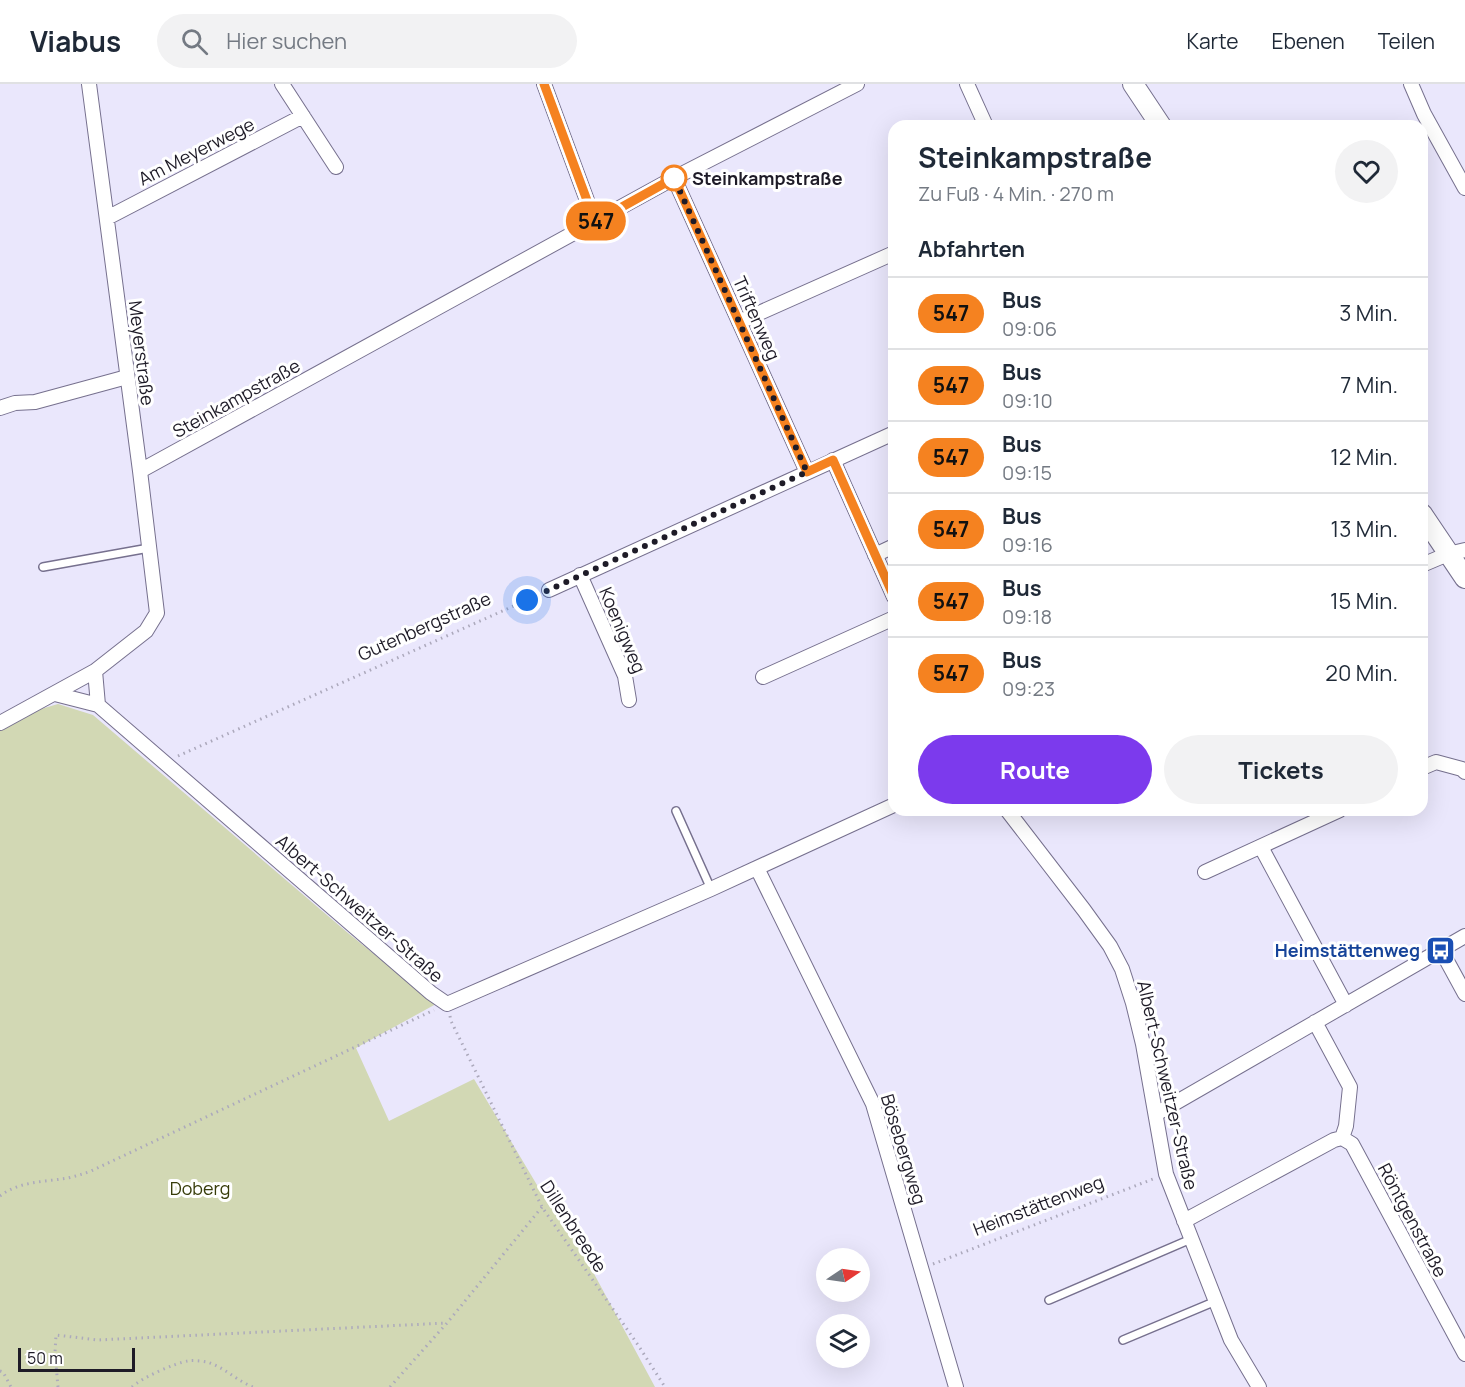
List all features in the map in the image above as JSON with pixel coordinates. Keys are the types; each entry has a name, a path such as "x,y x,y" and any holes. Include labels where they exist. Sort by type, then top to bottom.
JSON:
{"main road":[{"path":"1133,84 1157,120"},
{"path":"1428,521 1457,552 1465,578"}],"street":[{"name":"Meyerstraße","path":"55,693 95,671 146,631 157,613 89,84"},
{"path":"282,84 336,167"},
{"path":"544,84 595,222"},
{"name":"Steinkampstraße","path":"140,471 674,178 857,84"},
{"path":"967,84 983,120"},
{"path":"1411,84 1427,120"},
{"name":"Am Meyerwege","path":"107,218 303,117"},
{"path":"1428,121 1465,188"},
{"name":"Triftenweg","path":"674,178 807,472"},
{"path":"739,322 888,256"},
{"path":"0,408 15,403 35,402 127,376"},
{"path":"549,590 888,436"},
{"path":"833,460 888,584"},
{"path":"875,555 888,549"},
{"path":"1428,563 1457,552"},
{"name":"Koenigweg","path":"580,575 625,675 629,700"},
{"path":"763,677 888,621"},
{"path":"95,671 98,705"},
{"path":"0,723 55,693"},
{"name":"Albert-Schweitzer-Straße","path":"55,693 98,705 430,993 447,1004 711,889 888,808"},
{"path":"1428,765 1436,762 1462,769 1465,772"},
{"name":"Albert-Schweitzer-Straße","path":"1012,816 1110,946 1122,969 1143,1044 1166,1174 1231,1340 1259,1387"},
{"path":"1205,872 1327,816"},
{"path":"1261,847 1346,1005"},
{"name":"Bösebergweg","path":"757,868 873,1104 956,1387"},
{"path":"1156,1114 1465,936"},
{"path":"1441,950 1465,994"},
{"path":"1184,1221 1334,1140 1342,1138 1346,1126 1350,1087 1315,1022"},
{"name":"Röntgenstraße","path":"1342,1138 1352,1144 1465,1354"}],"lane":[{"path":"44,567 149,548"},
{"path":"676,811 711,889"},
{"path":"1049,1300 1191,1239"},
{"path":"1123,1340 1216,1300"}],"path":[{"name":"Gutenbergstraße","path":"164,762 549,590"},
{"path":"0,1196 21,1186 67,1178 91,1171 447,1004"},
{"name":"Dillenbreede","path":"447,1004 451,1021 542,1207 666,1387"},
{"name":"Heimstättenweg","path":"922,1269 1166,1174"},
{"path":"390,1387 447,1323 542,1207"},
{"path":"58,1387 56,1335 98,1340 447,1323"},
{"path":"132,1387 158,1371 188,1361 206,1362 253,1387"},
{"path":"0,1371 3,1372 11,1387"}],"green space":[{"name":"Doberg","path":"58,704 93,715 348,933 436,1004 356,1048 389,1121 474,1079 537,1185 557,1205 655,1387 0,1387 0,730 41,709"}],"bus line":[{"name":"547","path":"544,84 595,222 674,178 807,472 833,460 888,584"}],"place":[{"name":"Steinkampstraße","path":"674,178"},
{"name":"Heimstättenweg","path":"1441,950"}],"route":[{"path":"527,600 807,472 674,178"}]}
